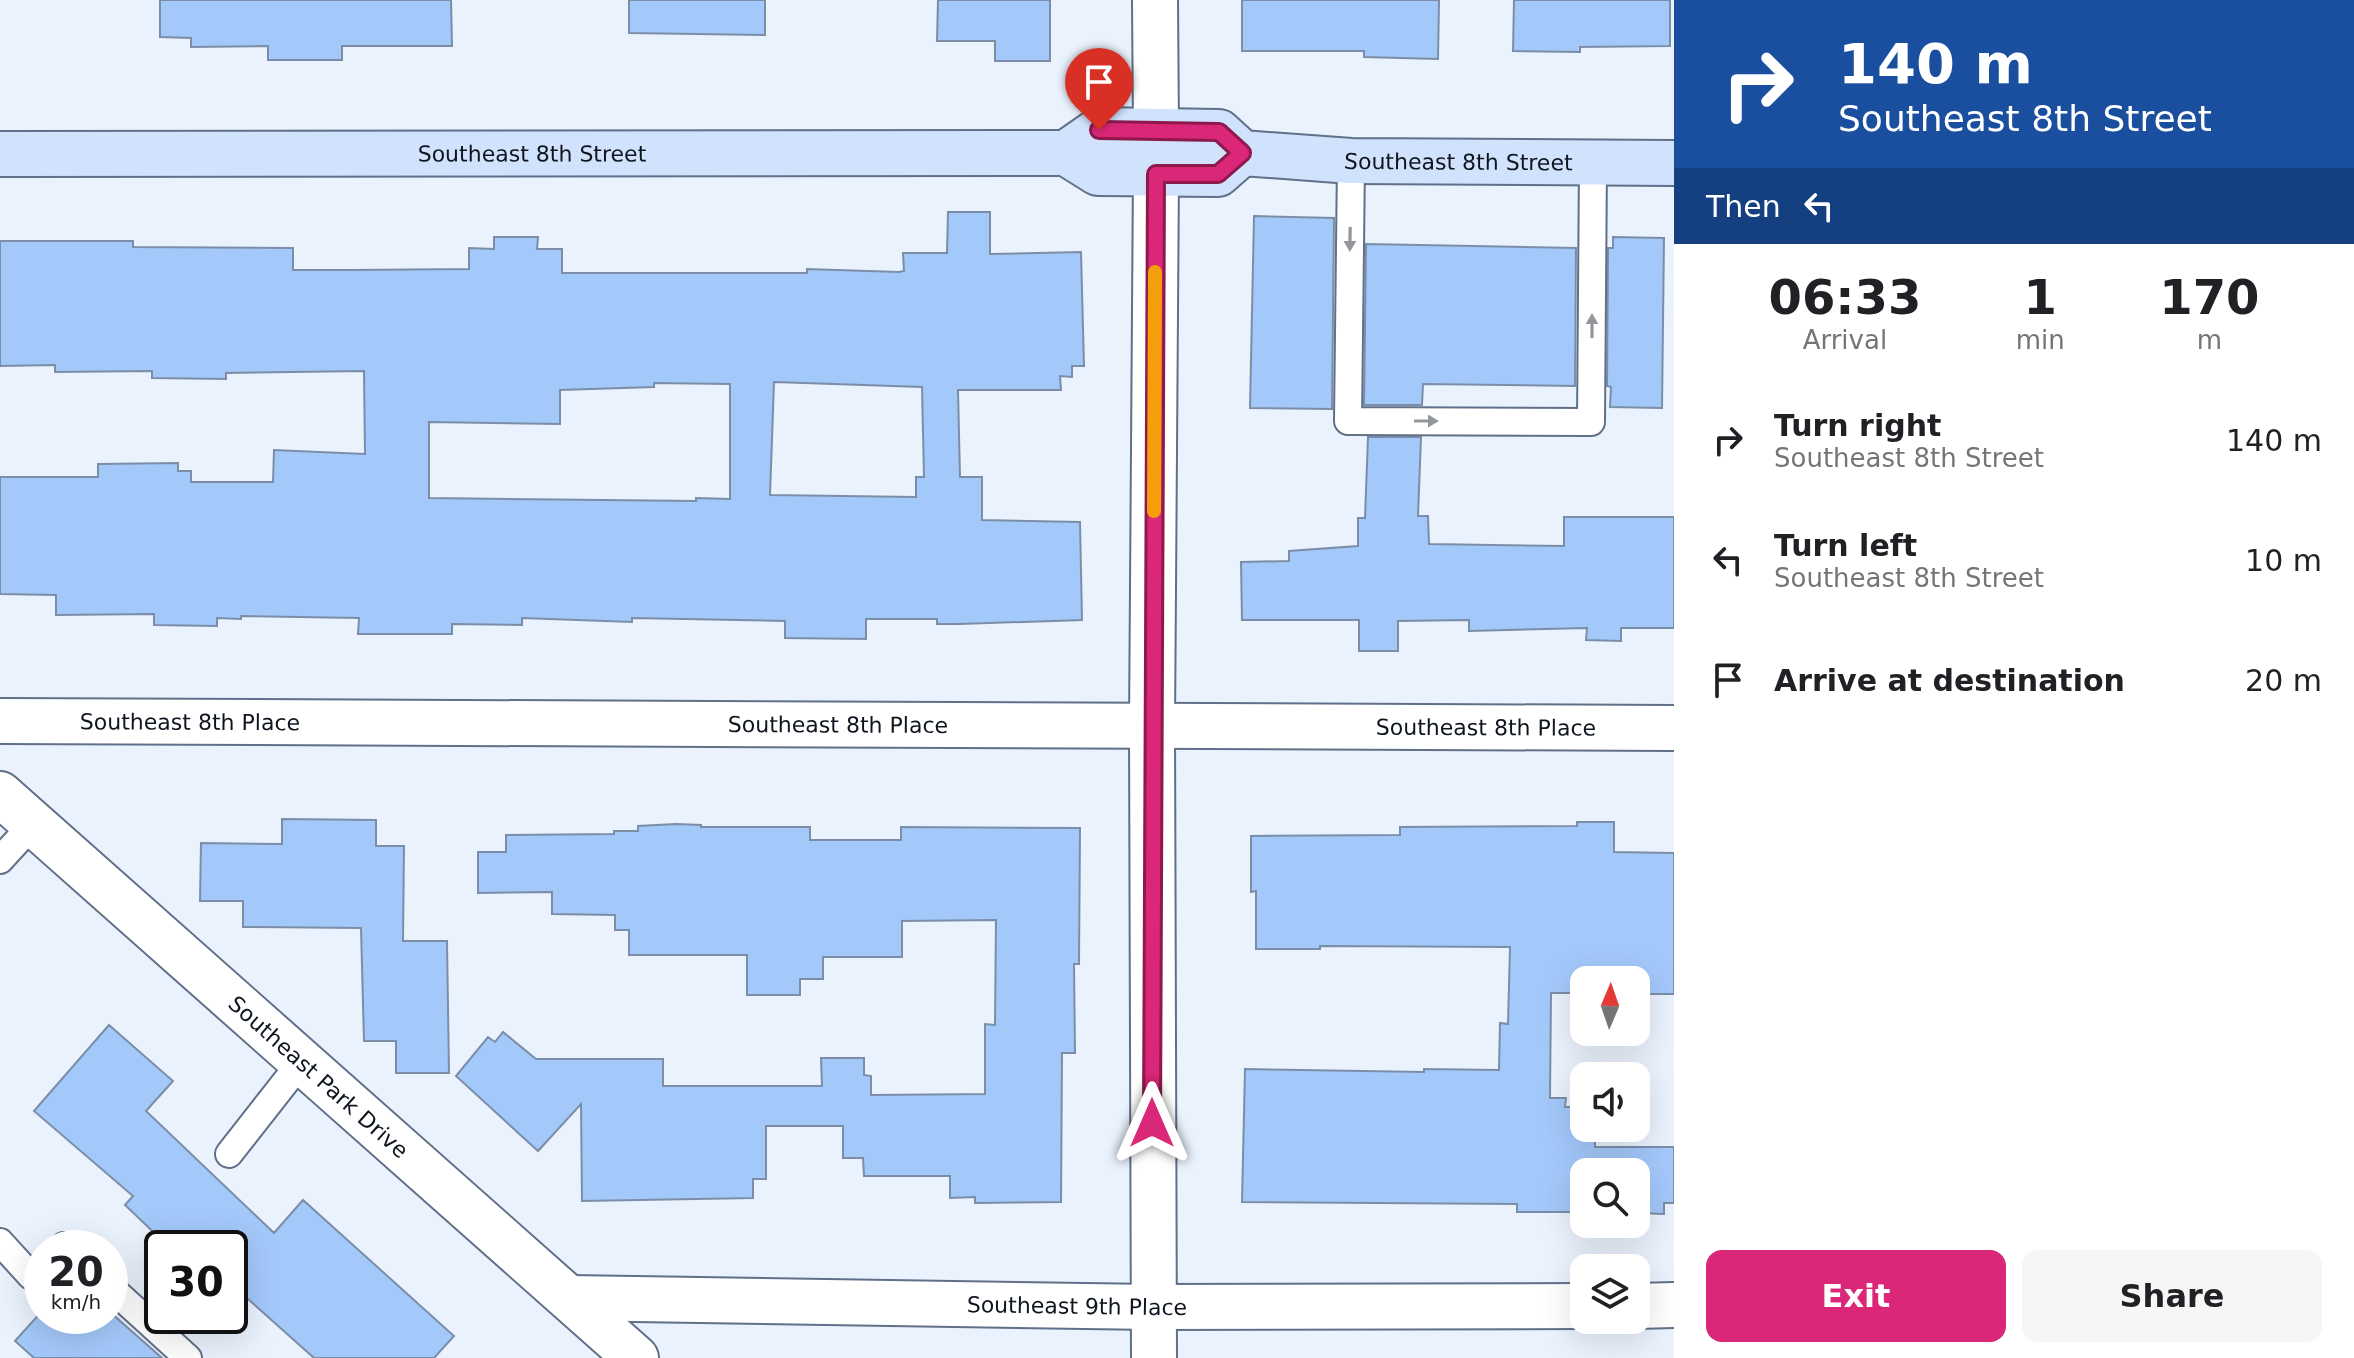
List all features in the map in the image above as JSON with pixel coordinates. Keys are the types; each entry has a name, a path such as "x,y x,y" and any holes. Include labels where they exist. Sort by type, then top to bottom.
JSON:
{"street":[{"path":"1155,0 1156,131"},
{"name":"Southeast 8th Street","path":"0,154 1066,153 1099,130 1219,132 1242,153 1351,161 1674,163"},
{"path":"1066,153 1098,173 1156,174 1218,174 1242,153"},
{"path":"1154,1358 1152,725 1156,174"},
{"name":"Southeast 8th Place","path":"0,721 1674,728"},
{"name":"Southeast Park Drive","path":"0,794 636,1358"},
{"name":"Southeast 9th Place","path":"569,1298 1153,1307 1570,1306"},
{"path":"1650,1306 1674,1305"}],"lane":[{"path":"1351,161 1348,421 1591,422 1593,163"},
{"path":"0,860 33,824"},
{"path":"229,1154 302,1061"},
{"path":"0,1242 24,1268"},
{"path":"128,1303 188,1358"}],"building":[{"path":"160,0 451,0 452,46 342,46 342,60 268,60 268,46 191,47 191,38 160,37"},
{"path":"629,0 765,0 765,35 629,33"},
{"path":"938,0 1050,0 1050,61 995,61 995,41 937,41"},
{"path":"1242,0 1439,0 1438,59 1364,57 1364,51 1242,51"},
{"path":"1514,0 1670,0 1670,46 1580,47 1580,52 1513,51"},
{"path":"948,212 990,212 990,254 1081,252 1084,366 1072,366 1072,377 1060,376 1061,390 958,390 960,477 982,477 982,520 1080,522 1082,620 937,624 937,619 866,619 866,639 785,638 785,621 632,618 632,622 522,618 522,625 452,624 452,634 358,634 359,618 241,616 241,619 217,618 217,626 154,625 154,614 56,615 56,595 0,594 0,477 98,477 98,464 178,463 178,471 191,471 191,482 273,482 274,450 365,454 364,371 226,373 226,379 152,378 152,371 55,372 55,365 0,366 0,241 133,241 133,247 293,248 293,270 469,269 469,248 494,249 494,237 538,237 537,249 562,249 562,273 807,273 807,269 899,272 904,271 903,253 947,253","holes":["774,382 922,387 924,477 916,477 916,497 770,495","654,383 730,384 730,499 429,498 429,422 560,424 560,390 654,387"]},
{"path":"1254,216 1334,218 1332,409 1250,408"},
{"path":"1613,237 1664,238 1662,408 1610,407 1611,387 1607,386 1608,248 1613,248"},
{"path":"1366,244 1576,248 1575,386 1423,384 1422,405 1364,405"},
{"path":"1368,437 1421,437 1418,516 1428,516 1429,544 1564,546 1564,517 1674,517 1674,628 1621,628 1621,641 1586,640 1587,628 1469,631 1469,620 1398,621 1398,651 1359,651 1359,620 1242,620 1241,562 1289,561 1289,551 1358,546 1358,518 1365,518"},
{"path":"282,819 376,820 376,846 404,846 403,941 447,941 449,1073 396,1073 396,1041 364,1041 361,928 243,927 243,901 200,901 201,843 282,844"},
{"path":"1577,822 1614,822 1614,852 1674,853 1674,994 1650,994 1650,966 1570,966 1570,993 1551,993 1550,1098 1566,1098 1565,1107 1570,1107 1570,1142 1595,1142 1595,1147 1674,1147 1674,1203 1664,1203 1664,1214 1650,1214 1650,1158 1570,1158 1570,1212 1517,1212 1517,1204 1242,1202 1245,1069 1499,1070 1500,1023 1508,1024 1510,947 1320,946 1320,949 1256,949 1256,891 1251,892 1251,836 1400,835 1400,827 1577,826"},
{"path":"676,824 701,827 810,827 810,840 901,840 901,827 1080,828 1079,964 1074,964 1075,1053 1062,1053 1061,1202 975,1203 975,1197 950,1198 950,1176 864,1176 863,1158 843,1158 843,1126 766,1126 766,1179 753,1179 753,1198 582,1201 581,1104 538,1151 456,1076 488,1037 495,1042 503,1032 536,1059 663,1059 663,1086 822,1086 821,1058 864,1058 864,1075 871,1076 871,1095 985,1094 985,1024 995,1025 996,920 902,921 902,957 823,957 823,979 800,979 800,995 747,995 747,955 629,955 629,930 615,930 615,915 552,914 552,892 478,893 478,852 506,852 506,835 614,834 614,831 638,831 638,826"},
{"path":"109,1025 173,1081 146,1111 274,1233 303,1200 454,1336 434,1358 314,1358 248,1299 248,1230 151,1230 125,1205 133,1196 34,1111"},
{"path":"128,1328 162,1358 34,1358 15,1341 24,1331 24,1334 128,1334"}],"slow traffic":[{"path":"1154,511 1155,272"}],"route":[{"path":"1099,130 1219,132 1242,153 1218,174 1156,174 1152,1123"}]}
